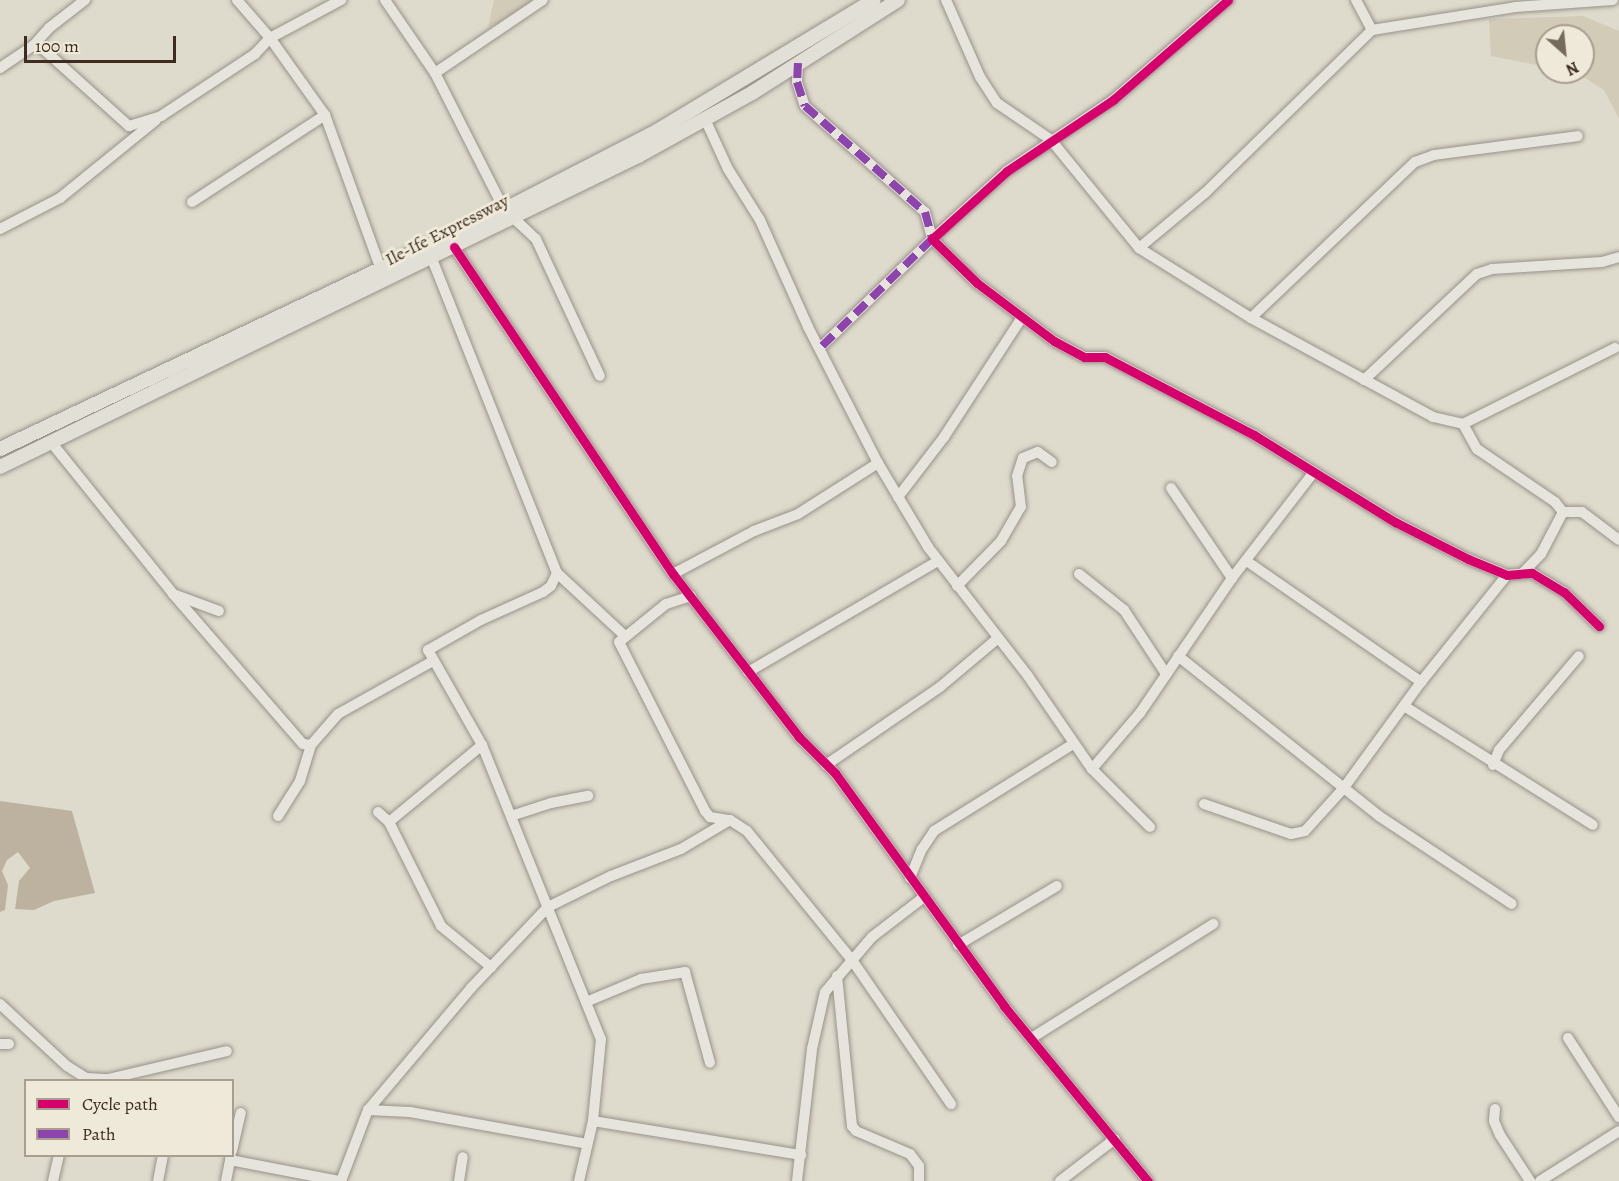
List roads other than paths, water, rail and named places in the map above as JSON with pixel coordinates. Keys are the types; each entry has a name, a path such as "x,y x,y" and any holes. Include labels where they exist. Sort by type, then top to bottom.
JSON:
{"main road":[{"name":"Ile-Ife Expressway","path":"0,449 273,322 380,267 638,156 705,119 874,0"},
{"name":"Ile-Ife Expressway","path":"0,467 454,248 507,213 657,131 764,77 798,63 898,0"}],"street":[{"path":"0,68 33,46 49,28 85,0"},
{"path":"237,0 270,38 325,115 380,267"},
{"path":"0,229 60,198 161,116 255,54 270,38 341,0"},
{"path":"385,0 435,74 507,213 536,239 600,376"},
{"path":"435,74 543,0"},
{"path":"946,0 980,77 997,103 1051,140 1139,248 1251,318 1433,417 1464,424 1615,348"},
{"path":"820,348 932,239 1007,171 1113,100 1228,0"},
{"path":"1356,0 1372,30"},
{"path":"1139,248 1205,193 1372,30 1515,7 1613,0"},
{"path":"33,46 42,48 129,126 161,116"},
{"path":"798,63 797,82 805,106 925,212 932,239 960,268 1021,319 1084,357 1105,357 1209,411 1395,522 1507,575 1532,573 1564,592 1599,626"},
{"path":"192,202 325,115"},
{"path":"705,119 760,220 820,348 878,463 938,561 1028,676 1092,769 1150,827"},
{"path":"1251,318 1414,162 1434,155 1578,136"},
{"path":"454,248 673,574 748,672 826,765 958,945 1148,1181"},
{"path":"1364,380 1477,274 1492,269 1602,262 1619,257"},
{"path":"432,258 557,573 624,635"},
{"path":"898,497 944,437 1021,319"},
{"path":"1464,424 1477,449 1555,502 1563,512"},
{"path":"51,442 173,594 288,731 303,744 311,745"},
{"path":"957,585 1001,541 1021,507 1017,476 1023,458 1038,452 1052,462"},
{"path":"673,574 754,531 798,514 878,463"},
{"path":"1092,769 1140,713 1232,578 1248,562 1262,536 1314,472"},
{"path":"1171,488 1232,578"},
{"path":"1563,512 1582,512 1619,540"},
{"path":"1522,574 1541,554 1563,512"},
{"path":"748,672 938,561"},
{"path":"1248,562 1421,682"},
{"path":"557,573 551,586 543,592 431,646 428,650 482,745 586,1002 602,1053 593,1121 579,1181"},
{"path":"1079,574 1124,610 1166,674"},
{"path":"1204,804 1291,834 1305,831 1343,789 1421,682 1507,575"},
{"path":"173,594 219,611"},
{"path":"691,596 666,604 624,635 619,642 622,650 705,812 710,817 730,820 747,831 852,960 951,1104"},
{"path":"826,765 940,687 997,639"},
{"path":"1178,656 1316,763 1343,789 1512,904"},
{"path":"1493,765 1499,750 1579,656"},
{"path":"278,816 300,781 311,745 338,714 433,661"},
{"path":"1404,706 1493,765 1593,825"},
{"path":"910,878 922,849 934,831 1073,744"},
{"path":"389,822 482,745"},
{"path":"511,816 551,802 588,796"},
{"path":"378,812 389,822 441,926 491,967"},
{"path":"234,1156 340,1181 368,1110 491,967 548,907 611,876 681,849 730,820"},
{"path":"958,945 1057,886"},
{"path":"797,1181 819,1009 825,992 872,937 924,897"},
{"path":"1033,1037 1214,924"},
{"path":"586,1002 641,979 686,972 710,1063"},
{"path":"837,976 852,1126 856,1131 910,1154 919,1166 919,1181"},
{"path":"0,1004 67,1066 86,1078 108,1079 227,1051"},
{"path":"1568,1038 1619,1117"},
{"path":"1495,1108 1494,1121 1500,1135 1530,1181"},
{"path":"368,1110 435,1116 587,1144"},
{"path":"234,1142 241,1113"},
{"path":"593,1121 801,1155"},
{"path":"1540,1181 1619,1131"},
{"path":"1060,1181 1115,1139"},
{"path":"53,1181 59,1157"},
{"path":"158,1181 163,1157"},
{"path":"226,1181 231,1157"},
{"path":"459,1181 463,1157"}]}
